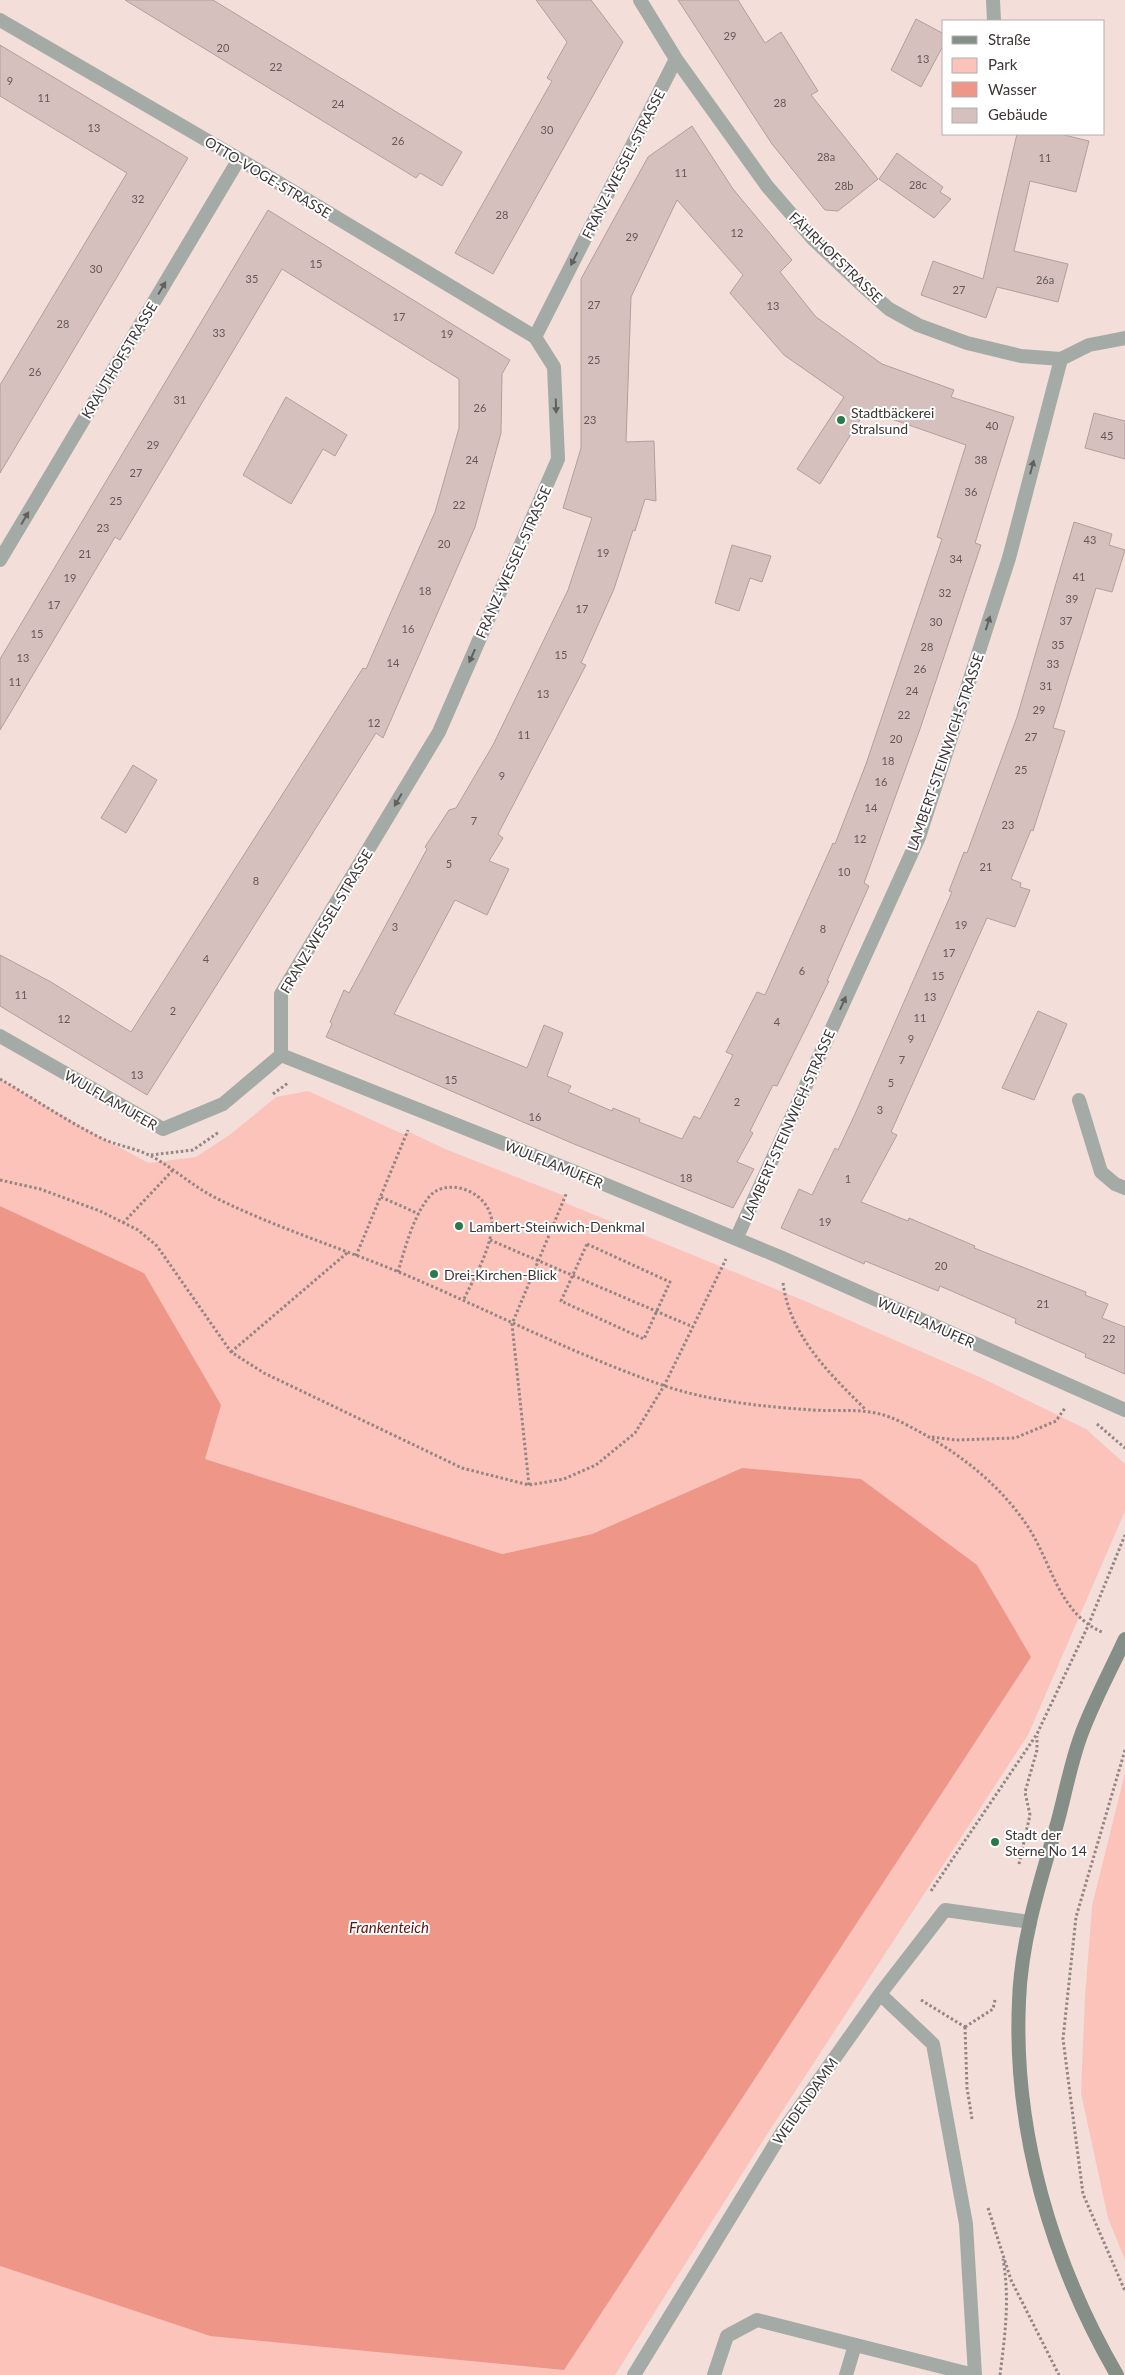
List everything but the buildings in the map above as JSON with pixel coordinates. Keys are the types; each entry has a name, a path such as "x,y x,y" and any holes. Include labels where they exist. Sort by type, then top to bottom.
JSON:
{"main road":[{"path":"1118,2373 1063,2265 1040,2192 1031,2146 1022,2079 1019,2001 1030,1922 1080,1738 1125,1639"}],"street":[{"name":"FÄHRHOFSTRASSE","path":"640,0 676,59 767,186 813,238 864,287 890,309 918,325 967,343 1021,356 1060,360"},
{"path":"994,0 994,20"},
{"name":"OTTO-VOGE-STRASSE","path":"0,20 239,159 535,337"},
{"name":"FRANZ-WESSEL-STRASSE","path":"281,1055 281,994 439,732 558,459 554,368 535,337 676,59"},
{"name":"KRAUTHOFSTRASSE","path":"0,560 239,159"},
{"path":"1060,360 1089,345 1125,338"},
{"name":"LAMBERT-STEINWICH-STRASSE","path":"736,1239 919,836 1009,558 1060,360"},
{"name":"WULFLAMUFER","path":"0,1036 163,1130 223,1104 281,1055 575,1172 780,1257 1125,1410"},
{"path":"1079,1100 1101,1172 1115,1184 1125,1188"},
{"name":"WEIDENDAMM","path":"634,2375 783,2131 880,1994 945,1910 1030,1922"},
{"path":"714,2375 727,2336 757,2320 974,2375 966,2224 933,2044 880,1994"},
{"path":"846,2375 855,2345"}],"path":[{"path":"0,1078 101,1138 151,1155 216,1198 347,1253 398,1272 463,1300 512,1324 664,1386 762,1406 817,1411 865,1410 897,1420 949,1448 996,1486 1026,1523 1062,1594 1075,1615 1088,1626"},
{"path":"270,1096 293,1080"},
{"path":"356,1256 416,1109"},
{"path":"151,1155 193,1150 224,1128"},
{"path":"123,1223 172,1170"},
{"path":"528,1485 512,1324 575,1172"},
{"path":"0,1180 49,1192 100,1211 138,1230 157,1246 231,1352 264,1373 462,1468 528,1485 564,1479 596,1465 635,1433 664,1386 736,1239"},
{"path":"398,1272 419,1214 430,1196 440,1190 456,1188 476,1193 488,1206 492,1224 490,1240 463,1300"},
{"path":"381,1197 419,1214"},
{"path":"490,1240 693,1327"},
{"path":"587,1244 670,1282 656,1312 644,1339 561,1301 587,1244"},
{"path":"231,1352 347,1253"},
{"path":"780,1257 785,1299 799,1335 831,1376 865,1410"},
{"path":"929,1437 956,1440 1016,1438 1056,1421 1068,1402"},
{"path":"1018,1868 1030,1815 1025,1792 1037,1750 1037,1734 1088,1626 1125,1535"},
{"path":"1125,1750 1076,1917 1063,2039 1083,2194 1125,2291"},
{"path":"973,2126 967,2088 965,2027 993,2009 996,1996"},
{"path":"987,2200 1011,2280 1059,2375"},
{"path":"1000,2246 1007,2282 1008,2315 1000,2375"}],"green space":[{"path":"0,1079 101,1138 149,1163 196,1157 231,1134 276,1097 308,1091 405,1135 407,1131 445,1149 565,1196 563,1202 805,1301 984,1379 1086,1429 1125,1464 1125,1511 1028,1735 764,2139 615,2375 0,2375 0,2266 210,2336 742,1468 592,1534 502,1554 205,1459 144,1273 0,1206"},
{"path":"1125,1773 1125,2260 1108,2218 1081,2093 1085,1997 1092,1906"}],"water":[{"name":"Frankenteich","path":"0,1206 144,1273 221,1405 205,1459 502,1554 592,1534 742,1468 861,1479 977,1565 1031,1657 564,2370 210,2336 0,2266"}],"place":[{"name":"Stadtbäckerei Stralsund","path":"841,420"},
{"name":"Lambert-Steinwich-Denkmal","path":"459,1226"},
{"name":"Drei-Kirchen-Blick","path":"434,1274"},
{"name":"Stadt der Sterne No 14","path":"995,1842"}]}
